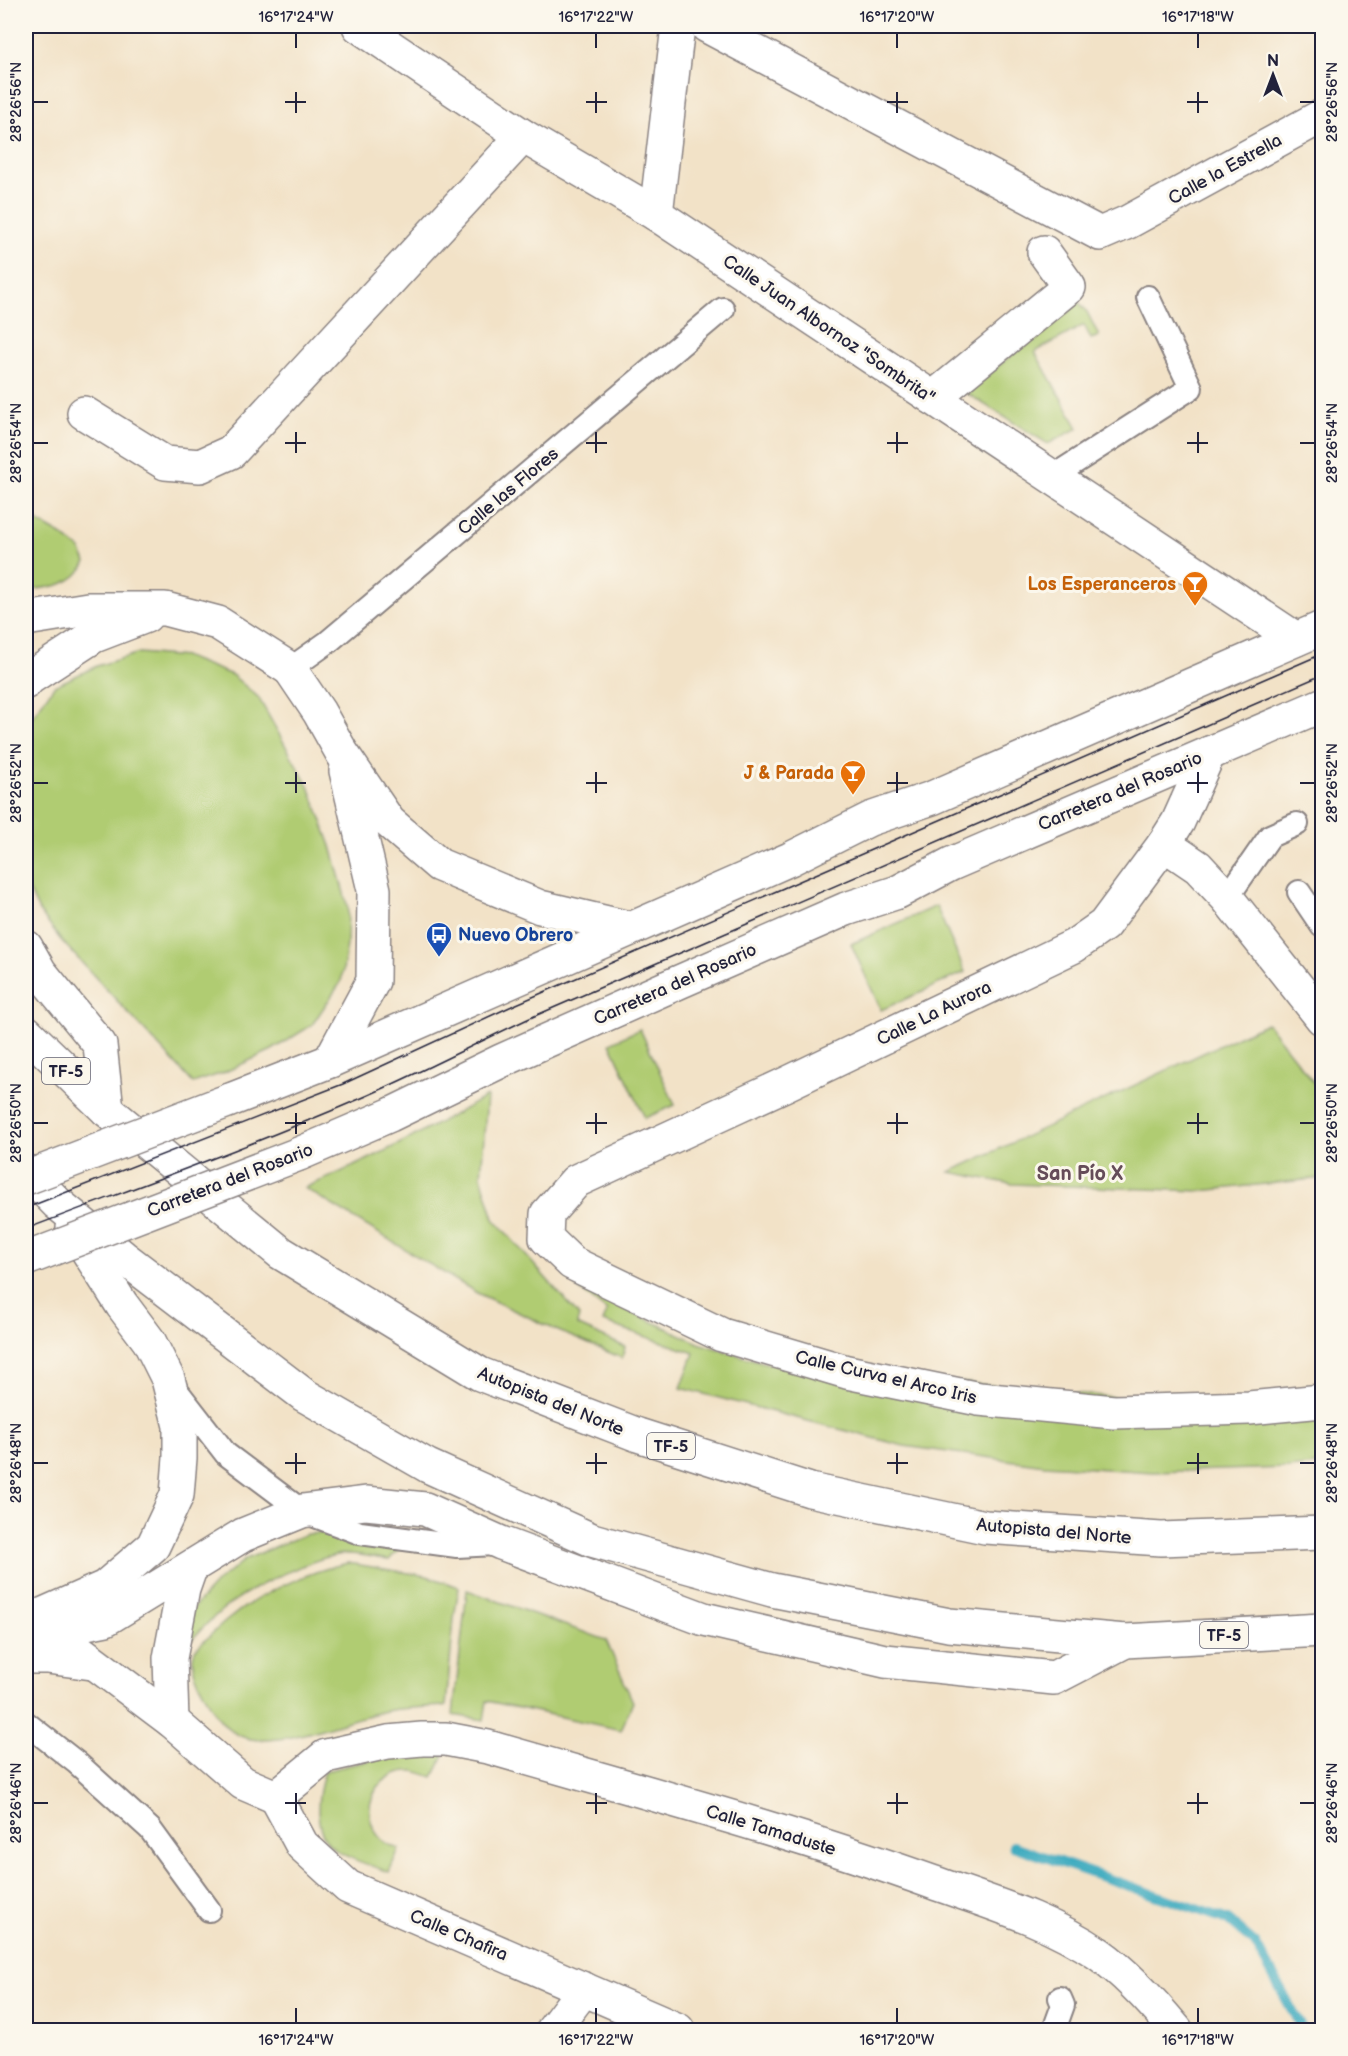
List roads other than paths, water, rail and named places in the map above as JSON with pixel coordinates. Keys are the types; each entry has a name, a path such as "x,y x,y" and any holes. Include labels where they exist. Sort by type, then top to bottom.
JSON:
{"main road":[{"name":"Calle Juan Albornoz \"Sombrita\"","path":"360,26 523,136 656,214 1052,477 1309,633"},
{"path":"656,214 678,26"},
{"name":"Calle la Estrella","path":"707,26 1100,234 1128,222 1323,116"},
{"path":"84,413 165,463 200,466 231,452 523,136"},
{"path":"933,398 1069,287 1044,252"},
{"path":"26,619 88,609 165,609 218,623 290,669 319,712 342,753 389,822 439,865 540,907 629,928"},
{"path":"26,682 28,678 94,636 165,609"},
{"path":"26,1178 330,1061 790,859 870,819 932,798 1309,633"},
{"name":"Carretera del Rosario","path":"26,1259 299,1154 679,982 846,909 898,892 951,864 1323,705"},
{"path":"330,1061 373,981 374,890 342,753"},
{"name":"Calle La Aurora","path":"576,1181 1074,946 1104,925 1164,844 1178,822 1209,753"},
{"path":"1164,844 1198,867 1227,898 1323,1018"},
{"path":"26,947 40,972 100,1045 107,1110"},
{"name":"Autopista del Norte","path":"26,1032 107,1110 281,1253 480,1374 638,1436 810,1490 985,1527 1161,1539 1323,1533"},
{"name":"TF-5","path":"26,1171 57,1203 123,1257 304,1395 428,1466 592,1540 772,1590 949,1625 1125,1641 1323,1630"},
{"name":"Calle Curva el Arco Iris","path":"576,1181 548,1214 546,1238 572,1263 722,1335 847,1372 979,1399 1114,1412 1249,1408 1323,1401"},
{"path":"34,1626 105,1587 153,1546 177,1496 180,1458 180,1426 168,1378 148,1341 122,1305 57,1203"},
{"path":"34,1626 106,1619 243,1535 302,1511 366,1503 424,1509 501,1543 704,1619 885,1661 1054,1678 1125,1641"},
{"path":"172,1722 170,1658 183,1589 190,1569"},
{"path":"34,1626 95,1664 172,1722 243,1783 276,1797"},
{"path":"26,1657 47,1657 95,1664"},
{"name":"Calle Tamaduste","path":"276,1797 326,1756 388,1742 422,1739 446,1739 488,1747 770,1829 887,1866 1037,1920 1099,1954 1152,2002 1176,2031"},
{"name":"Calle Chafira","path":"276,1797 302,1845 348,1887 678,2031"},
{"path":"553,2031 584,1989"}],"lane":[{"path":"1052,477 1191,388 1148,297"},
{"name":"Calle las Flores","path":"290,669 328,642 723,309"},
{"path":"1227,898 1269,836 1297,824"},
{"path":"1299,892 1323,926"},
{"path":"168,1378 226,1454 302,1511"},
{"path":"26,1723 77,1762 150,1829 209,1910"},
{"path":"1054,2031 1063,2005 1060,1998"}],"waterway":[{"path":"1013,1846 1228,1920 1255,1943 1303,2030"}],"tram line":[{"path":"26,1208 343,1084 512,1006 1322,654"},
{"path":"26,1229 357,1100 530,1018 1322,675"}],"place":[{"name":"Los Esperanceros","path":"1195,607"},
{"name":"J & Parada","path":"853,796"},
{"name":"Nuevo Obrero","path":"439,958"}],"district":[{"name":"San Pío X","path":"1080,1173"}]}
